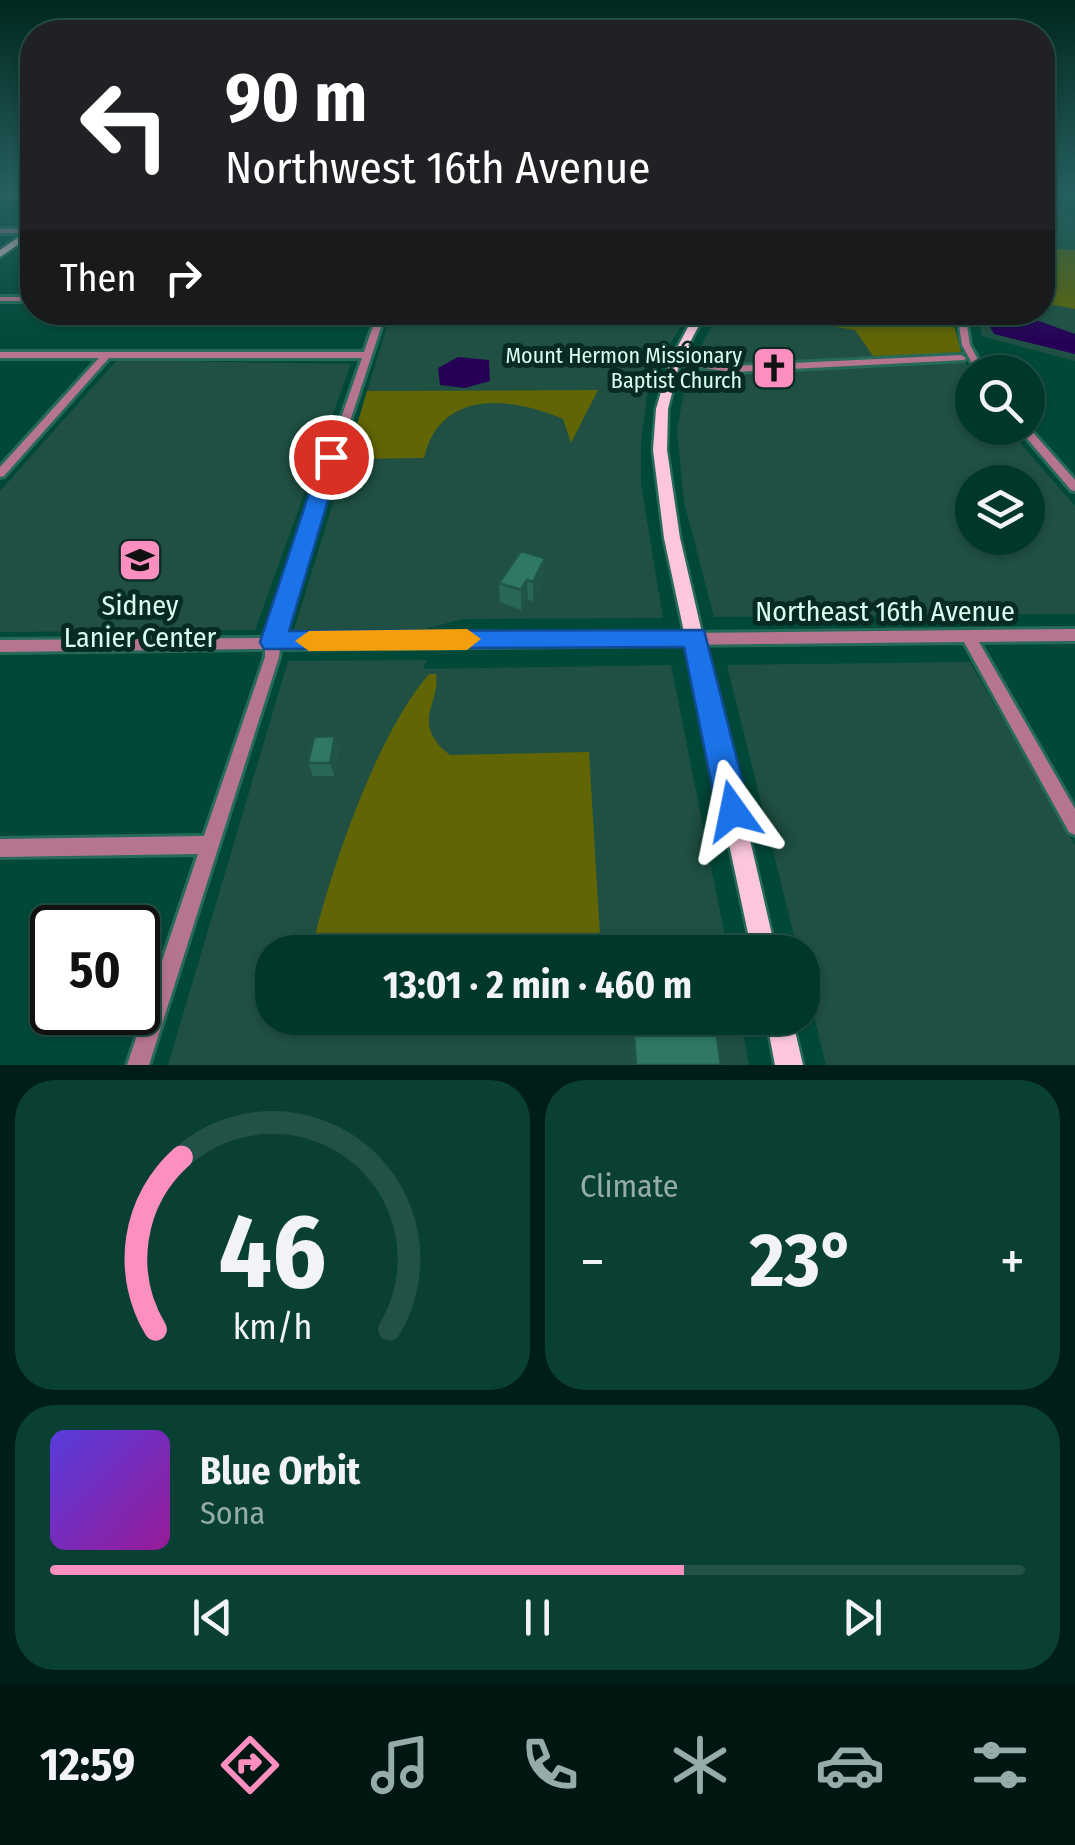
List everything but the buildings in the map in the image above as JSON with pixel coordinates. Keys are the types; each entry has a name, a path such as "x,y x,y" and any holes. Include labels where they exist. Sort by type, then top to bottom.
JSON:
{"main road":[{"path":"694,325 675,361 662,409 660,450 672,538 760,935"},
{"path":"783,1035 789,1065"}],"street":[{"path":"138,1065 377,325"},
{"path":"963,325 972,355"},
{"path":"0,354 367,355"},
{"path":"0,474 106,356"},
{"path":"675,361 733,369 848,367 886,358 955,358"},
{"path":"1038,445 1075,488"},
{"name":"Northeast 16th Avenue","path":"0,646 1075,635"},
{"path":"968,636 1075,826"},
{"path":"0,848 210,845"}],"shaded area":[{"path":"1055,243 1075,243 1075,250 1055,249"},
{"path":"1055,249 1075,250 1075,309 1055,305"},
{"path":"1055,305 1075,309 1075,361 982,336 980,325 1055,325"},
{"path":"387,325 682,325 658,364 647,395 641,445 641,484 663,618 463,619 424,629 294,630"},
{"path":"712,325 953,325 963,355 955,355 955,445 1022,445 1039,465 955,465 955,555 1045,555 1045,472 1075,506 1075,614 714,617 684,502 677,431 688,369"},
{"path":"821,325 954,325 962,355 955,355 873,356 855,330"},
{"path":"989,325 1050,325 1075,334 1075,354 994,334"},
{"path":"458,357 489,360 490,381 465,388 440,385 438,368"},
{"name":"Sidney Lanier Center","path":"117,360 351,364 255,630 0,632 0,491"},
{"path":"598,390 571,443 563,419 521,406 480,404 461,409 445,420 432,436 424,458 347,459 367,391"},
{"path":"427,660 423,669 671,665 725,935 255,935 255,1035 743,1035 749,1065 168,1065 288,661"},
{"path":"970,662 1075,845 1075,1065 826,1065 819,1035 820,935 794,935 727,665"},
{"path":"429,674 436,674 429,723 438,744 450,755 589,752 600,935 316,935 357,807 409,700"}],"slow traffic":[{"path":"309,641 467,639"}],"place":[{"name":"Mount Hermon Missionary Baptist Church","path":"774,368"},
{"name":"Sidney Lanier Center","path":"140,560"}],"route":[{"path":"331,457 273,642 695,637 733,811"}]}
